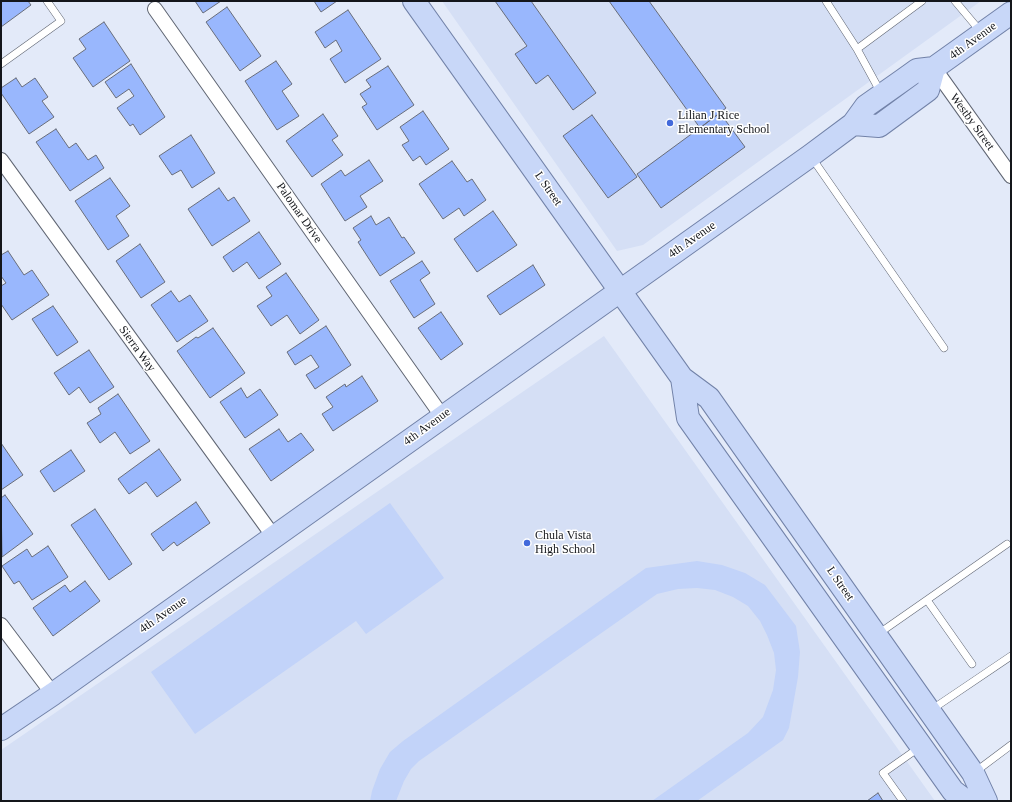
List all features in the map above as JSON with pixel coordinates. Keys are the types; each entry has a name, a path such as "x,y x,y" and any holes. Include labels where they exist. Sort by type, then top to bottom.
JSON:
{"main road":[{"name":"L Street","path":"414,1 682,378 709,398 973,773 986,801"},
{"name":"4th Avenue","path":"1,729 53,694 442,416 810,156 854,124 866,106 917,70 934,68 1011,13"},
{"path":"854,124 879,126 928,90 934,68"},
{"name":"L Street","path":"682,378 688,418 953,790 966,801"}],"street":[{"name":"Palomar Drive","path":"156,9 442,416"},
{"name":"Westby Street","path":"934,68 1011,176"},
{"name":"Sierra Way","path":"1,160 274,537"},
{"path":"1,625 53,694"}],"lane":[{"path":"1,64 61,21 47,1"},
{"path":"826,1 856,49 882,95"},
{"path":"856,49 922,1"},
{"path":"955,1 983,33"},
{"path":"810,156 944,348"},
{"path":"876,635 1007,544"},
{"path":"927,600 972,664"},
{"path":"929,712 1011,656"},
{"path":"973,773 1011,745"},
{"path":"903,801 883,773 922,746"}],"shaded area":[{"name":"Lilian J Rice Elementary School","path":"442,1 981,1 643,245 617,251"},
{"name":"Chula Vista High School","path":"604,336 935,801 1,801 1,750"},
{"path":"390,503 444,578 366,634 356,621 195,734 151,672"},
{"path":"697,561 722,565 745,573 765,585 796,626 800,652 798,677 789,728 783,740 697,801 652,801 748,733 763,717 773,690 776,670 774,653 767,635 760,621 748,606 733,597 715,590 697,588 678,589 657,594 419,761 411,769 404,781 396,801 370,801 380,769 390,752 403,741 646,568"}],"building":[{"path":"1,1 28,1 31,5 1,27"},
{"path":"195,1 221,1 203,13"},
{"path":"314,1 337,1 321,12"},
{"path":"495,1 531,1 596,93 573,110 548,75 536,84 515,54 527,46"},
{"path":"609,1 649,1 726,108 700,128"},
{"path":"227,7 261,56 240,71 206,22"},
{"path":"348,10 381,59 345,83 330,59 342,51 336,40 325,48 315,32"},
{"path":"104,22 130,61 93,87 73,58 86,49 79,39"},
{"path":"276,61 292,84 282,91 299,116 277,130 245,81"},
{"path":"131,64 165,117 140,135 133,124 130,126 117,108 134,96 129,89 116,98 105,82"},
{"path":"388,66 414,105 377,130 362,107 367,104 360,94 371,87 366,80"},
{"path":"16,78 22,87 35,78 48,97 42,101 54,117 29,134 1,93 1,88"},
{"path":"423,111 449,149 426,165 420,156 413,161 402,145 409,141 400,127"},
{"path":"720,113 745,147 661,208 637,174"},
{"path":"323,114 338,136 332,140 343,155 312,177 286,141"},
{"path":"592,115 637,177 608,198 563,136"},
{"path":"56,129 69,148 76,143 88,160 96,155 104,168 70,191 36,142"},
{"path":"191,135 215,173 192,188 181,170 172,175 159,156"},
{"path":"369,160 383,181 360,196 367,207 345,221 321,184 341,170 345,176"},
{"path":"452,161 467,182 472,179 486,200 464,216 459,208 443,219 419,184"},
{"path":"110,178 130,206 116,216 129,236 108,250 75,201"},
{"path":"219,188 228,201 234,197 250,221 212,246 188,209"},
{"path":"493,211 517,245 477,272 454,239"},
{"path":"371,216 376,225 389,217 402,238 404,237 415,253 380,276 358,242 361,240 353,228"},
{"path":"259,232 281,264 259,279 247,262 233,272 223,257"},
{"path":"140,244 165,282 141,298 116,261"},
{"path":"8,251 24,275 32,270 49,295 12,320 1,304 1,286 6,283 1,276 1,255"},
{"path":"422,261 430,273 420,280 435,304 414,318 390,281"},
{"path":"533,265 545,285 500,315 487,296"},
{"path":"286,273 319,320 300,334 287,315 271,326 257,306 272,296 266,287"},
{"path":"171,291 179,302 190,295 208,321 177,342 151,305"},
{"path":"53,306 78,342 57,356 32,319"},
{"path":"441,312 463,344 441,360 418,328"},
{"path":"326,326 351,365 315,389 306,375 319,367 311,355 295,365 287,352"},
{"path":"213,328 245,373 210,398 177,351 196,337 198,338"},
{"path":"89,350 114,387 90,403 79,387 69,395 54,373"},
{"path":"362,376 378,401 333,431 322,414 333,407 326,397 345,384 346,387"},
{"path":"241,388 247,398 260,389 278,415 245,438 220,402"},
{"path":"118,394 150,441 130,454 115,432 100,443 87,423 101,414 98,408"},
{"path":"279,429 288,442 301,433 314,450 271,481 249,449"},
{"path":"1,443 23,475 1,490"},
{"path":"159,449 181,480 157,497 146,482 129,494 118,479"},
{"path":"71,450 85,471 54,492 40,471"},
{"path":"5,495 33,534 2,557 1,498"},
{"path":"196,502 210,523 177,546 174,542 163,551 151,534"},
{"path":"95,509 132,564 109,580 71,525"},
{"path":"48,546 68,577 32,600 19,581 14,584 2,566 27,549 32,557"},
{"path":"85,581 100,601 53,636 33,608 65,585 70,592"},
{"path":"878,793 883,801 867,801"}],"place":[{"name":"Lilian J Rice Elementary School","path":"670,123"},
{"name":"Chula Vista High School","path":"527,543"}]}
